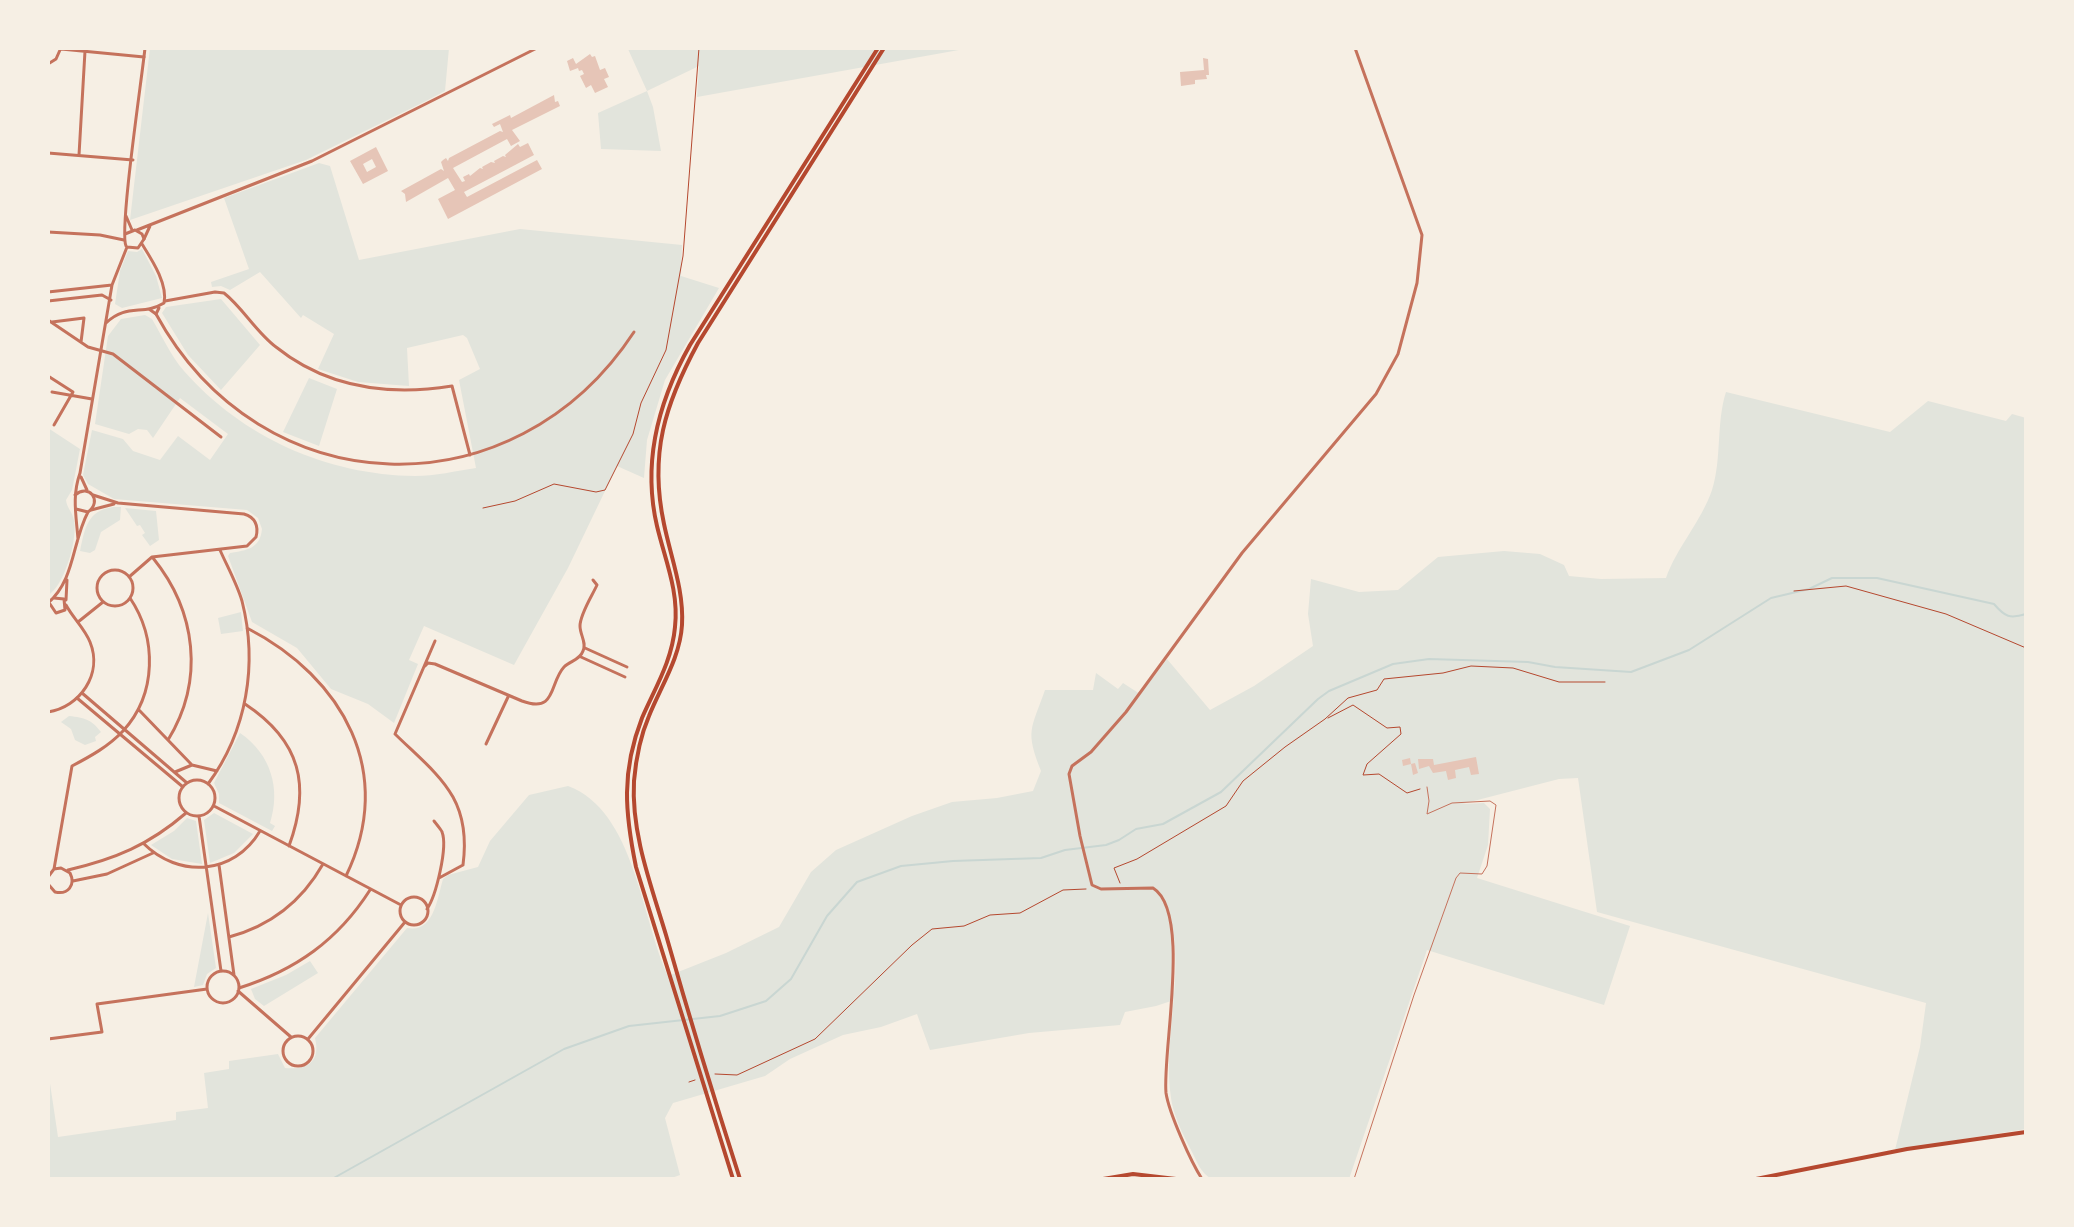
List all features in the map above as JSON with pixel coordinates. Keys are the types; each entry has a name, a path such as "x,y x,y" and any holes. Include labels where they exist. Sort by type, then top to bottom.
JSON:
{"main road":[{"path":"740,1179 666,966 636,867 627,819 629,756 643,716 666,668 675,626 673,581 656,523 652,495 654,442 666,395 690,345 878,48"},
{"path":"733,1179 634,818 633,795 641,736 671,667 682,624 678,579 659,493 661,443 666,412 678,381 705,333 884,48"},
{"path":"1756,1179 1907,1149 2026,1132"},
{"path":"1103,1179 1133,1174 1176,1179"}],"street":[{"path":"48,64 56,59 61,48 144,57"},
{"path":"78,539 75,495 112,285 127,247 124,237 145,48"},
{"path":"1202,1179 1166,1095 1172,976 1167,905 1162,895 1153,888 1097,888 1089,877 1069,777 1072,766 1091,752 1126,712 1242,553 1376,394 1392,367 1417,283 1422,235 1355,48"},
{"path":"48,232 124,237 312,161 534,49"},
{"path":"79,155 85,51"},
{"path":"48,153 133,160"},
{"path":"126,216 154,263 165,301"},
{"path":"127,247 136,249 153,223"},
{"path":"48,292 112,285"},
{"path":"156,314 165,301 224,293 274,346 303,365 354,386 406,392 452,386 470,455"},
{"path":"48,301 102,295 122,311"},
{"path":"106,323 122,311 160,306"},
{"path":"149,309 156,314 200,377 247,417 280,436 333,456 380,464 408,464 470,455 520,436 569,406 601,377 634,332"},
{"path":"49,321 84,318 81,342"},
{"path":"49,321 88,347 113,354 221,437"},
{"path":"48,376 73,392 73,396"},
{"path":"52,392 93,400"},
{"path":"54,425 73,396"},
{"path":"80,473 81,483 93,495 118,503 244,514 254,519 258,531 253,543 247,546 152,557 129,577"},
{"path":"75,495 87,490"},
{"path":"67,576 51,601 50,610 61,613 66,603 67,576 78,539 95,501 93,495"},
{"path":"74,507 82,512 118,503"},
{"path":"208,784 238,729 245,704 250,663 241,598 220,549"},
{"path":"152,557 179,598 192,650 188,693 168,740"},
{"path":"114,570 129,577 133,589 130,598 118,606 103,602 97,587 104,573 114,570"},
{"path":"423,668 428,663 435,664 533,705 541,703 550,698 563,668 579,657 585,648 580,625 597,585 593,580"},
{"path":"48,712 70,705 82,693 91,677 94,654 88,637 66,603 59,597 51,601"},
{"path":"48,877 54,869 72,766 95,754 125,729 138,710 148,681 149,649 145,625 130,598"},
{"path":"77,623 103,602"},
{"path":"247,628 280,647 318,680 337,703 353,733 361,760 365,800 360,841 346,876"},
{"path":"435,641 395,734 441,777 453,795 460,815 465,839 463,865 439,878"},
{"path":"585,648 627,667"},
{"path":"579,657 625,677"},
{"path":"82,693 187,783"},
{"path":"486,744 508,695"},
{"path":"77,698 183,787"},
{"path":"245,704 277,730 299,774 301,798 289,846"},
{"path":"138,710 192,765 217,771"},
{"path":"173,773 192,765"},
{"path":"54,869 68,870 121,856 186,813 206,814 214,806 215,796 208,784 198,780 183,787 179,800 186,813"},
{"path":"214,806 401,905"},
{"path":"199,816 221,971"},
{"path":"427,909 424,902 409,898 401,905 401,915 405,922 414,925 422,922 432,902 439,878 443,842 442,831 434,821"},
{"path":"143,843 153,853 182,867 206,869 241,854 260,831"},
{"path":"48,888 55,892 67,891 73,881 107,874 153,853"},
{"path":"229,937 251,930 289,906 310,885 323,864"},
{"path":"219,865 234,975 239,989 291,1037"},
{"path":"68,870 73,881"},
{"path":"234,975 221,971 210,977 207,989 213,999 222,1003 234,999 239,989 281,973 321,948 346,924 371,889"},
{"path":"308,1039 405,922"},
{"path":"48,1039 102,1032 97,1004 207,989"},
{"path":"301,1036 312,1044 313,1054 308,1063 299,1066 289,1063 284,1055 284,1045 291,1037 301,1036"}],"lane":[{"path":"1354,1179 1456,878 1460,873 1482,874 1487,866 1496,805 1490,801 1452,803 1427,814 1427,787"}],"path":[{"path":"483,508 515,501 554,484 596,492 605,490 633,434 641,403 666,350 680,276 699,48"},
{"path":"1794,591 1846,586 1946,614 2026,648"},
{"path":"1121,886 1114,868 1137,859 1226,806 1243,781 1310,727 1325,719 1348,698 1377,690 1384,679 1443,673 1471,666 1513,668 1559,682 1605,682"},
{"path":"1310,727 1353,705 1387,728 1400,727 1401,734 1367,764 1363,775 1379,774 1407,793 1427,787"},
{"path":"714,1074 737,1075 815,1039 932,929 964,926 990,915 1020,913 1063,890 1097,888"},
{"path":"689,1082 704,1080"}],"shaded area":[{"path":"150,48 449,48 445,91 306,160 130,220"},
{"path":"623,48 970,48 697,97 699,66 647,91 628,49"},
{"path":"647,91 661,151 601,149 598,113"},
{"path":"319,163 330,166 359,260 520,229 682,245 681,276 719,288 665,380 647,440 644,478 617,466 568,568 514,665 424,626 409,660 418,664 394,723 368,704 331,689 297,648 252,622 228,556 259,541 262,529 258,518 247,510 114,499 88,484 83,475 92,430 123,439 133,451 160,460 178,436 210,460 228,434 180,398 153,438 147,430 138,429 129,434 95,424 108,336 121,319 145,315 152,319 179,365 207,394 259,433 288,448 319,460 382,474 423,476 476,468 459,380 480,369 463,335 407,348 409,386 358,382 318,369 334,334 303,315 301,318 260,272 230,290 221,286 212,287 211,282 249,269 224,198"},
{"path":"142,249 156,276 162,298 122,308 115,304 120,271 128,251"},
{"path":"221,299 260,345 221,390 188,355 162,313 166,307"},
{"path":"309,378 337,389 319,446 283,432"},
{"path":"1726,392 1890,432 1928,401 2006,421 2012,414 2026,418 2026,1129 1895,1150 1920,1047 1926,1003 1597,912 1578,778 1559,779 1462,804 1484,803 1490,809 1488,845 1477,878 1630,926 1604,1005 1427,950 1349,1179 1212,1179 1204,1173 1172,1104 1169,1057 1174,1000 1125,1012 1120,1025 1029,1033 930,1050 917,1014 881,1027 843,1035 790,1059 765,1076 673,1103 665,1118 680,1175 669,1179 48,1179 48,1070 58,1137 176,1120 176,1112 208,1108 204,1073 229,1069 229,1061 278,1054 285,1068 306,1066 316,1053 315,1038 407,928 416,928 429,920 443,879 478,867 490,841 529,795 568,786 590,799 608,818 633,869 668,976 779,927 811,872 836,850 952,802 1033,791 1041,771 1033,747 1032,730 1045,690 1093,690 1096,673 1118,689 1123,683 1140,694 1167,659 1210,710 1254,686 1313,646 1308,614 1311,579 1359,592 1398,590 1438,557 1504,551 1540,554 1564,565 1569,576 1666,578 1712,490","holes":["1173,930 1175,951 1174,996"]},
{"path":"48,428 80,449 72,490 66,500 75,525 72,547 60,582 48,595"},
{"path":"113,507 121,507 120,520 101,532 95,550 90,553 80,551 92,517"},
{"path":"125,508 156,511 159,540 150,546 142,535 145,533 140,525 137,526"},
{"path":"241,612 243,631 221,634 218,618"},
{"path":"69,716 94,724 101,732 95,737 96,741 85,745 75,740 71,729 61,722"},
{"path":"240,733 259,751 271,773 274,798 270,823 275,826 272,831 219,803 214,783"},
{"path":"214,813 253,834 234,853 210,863 204,820"},
{"path":"187,818 196,821 202,864 172,859 151,845 174,831"},
{"path":"208,913 216,968 207,974 203,985 194,987"},
{"path":"310,961 318,973 264,1006 255,999 251,989"}],"building":[{"path":"590,54 595,56 600,70 605,68 609,77 604,79 608,87 595,93 591,85 586,88 580,76 584,74 582,70 570,71 567,61 573,58 576,64"},
{"path":"1203,58 1208,59 1207,79 1181,86 1180,72 1204,70"},
{"path":"554,95 555,102 558,101 560,106 512,130 520,141 511,146 507,139 453,168 462,182 465,181 463,177 506,157 518,144 520,147 528,143 534,155 464,192 467,197 537,160 542,169 448,219 438,199 455,190 448,178 406,202 405,194 401,191 441,169 444,171 443,160 446,158 448,161 503,132 500,124 494,127 492,124 510,115 511,118"},
{"path":"376,147 388,171 363,184 350,161","holes":["372,159 376,167 367,172 363,164"]},
{"path":"1476,757 1479,774 1471,775 1469,767 1455,770 1456,778 1448,780 1446,771 1433,773 1429,766 1419,769 1418,759 1433,759 1434,765"},
{"path":"1410,758 1411,764 1403,766 1402,760"},
{"path":"1415,763 1418,773 1413,775 1411,764"}],"waterway":[{"path":"332,1179 564,1049 629,1026 720,1016 766,1001 791,979 827,916 857,882 901,866 1041,858 1065,850 1106,845 1136,829 1163,824 1221,792 1329,691 1393,664 1429,659 1528,662 1631,672 1689,650 1771,598 1809,589 1832,578 1877,578 1994,604 2008,616 2026,614"}]}
